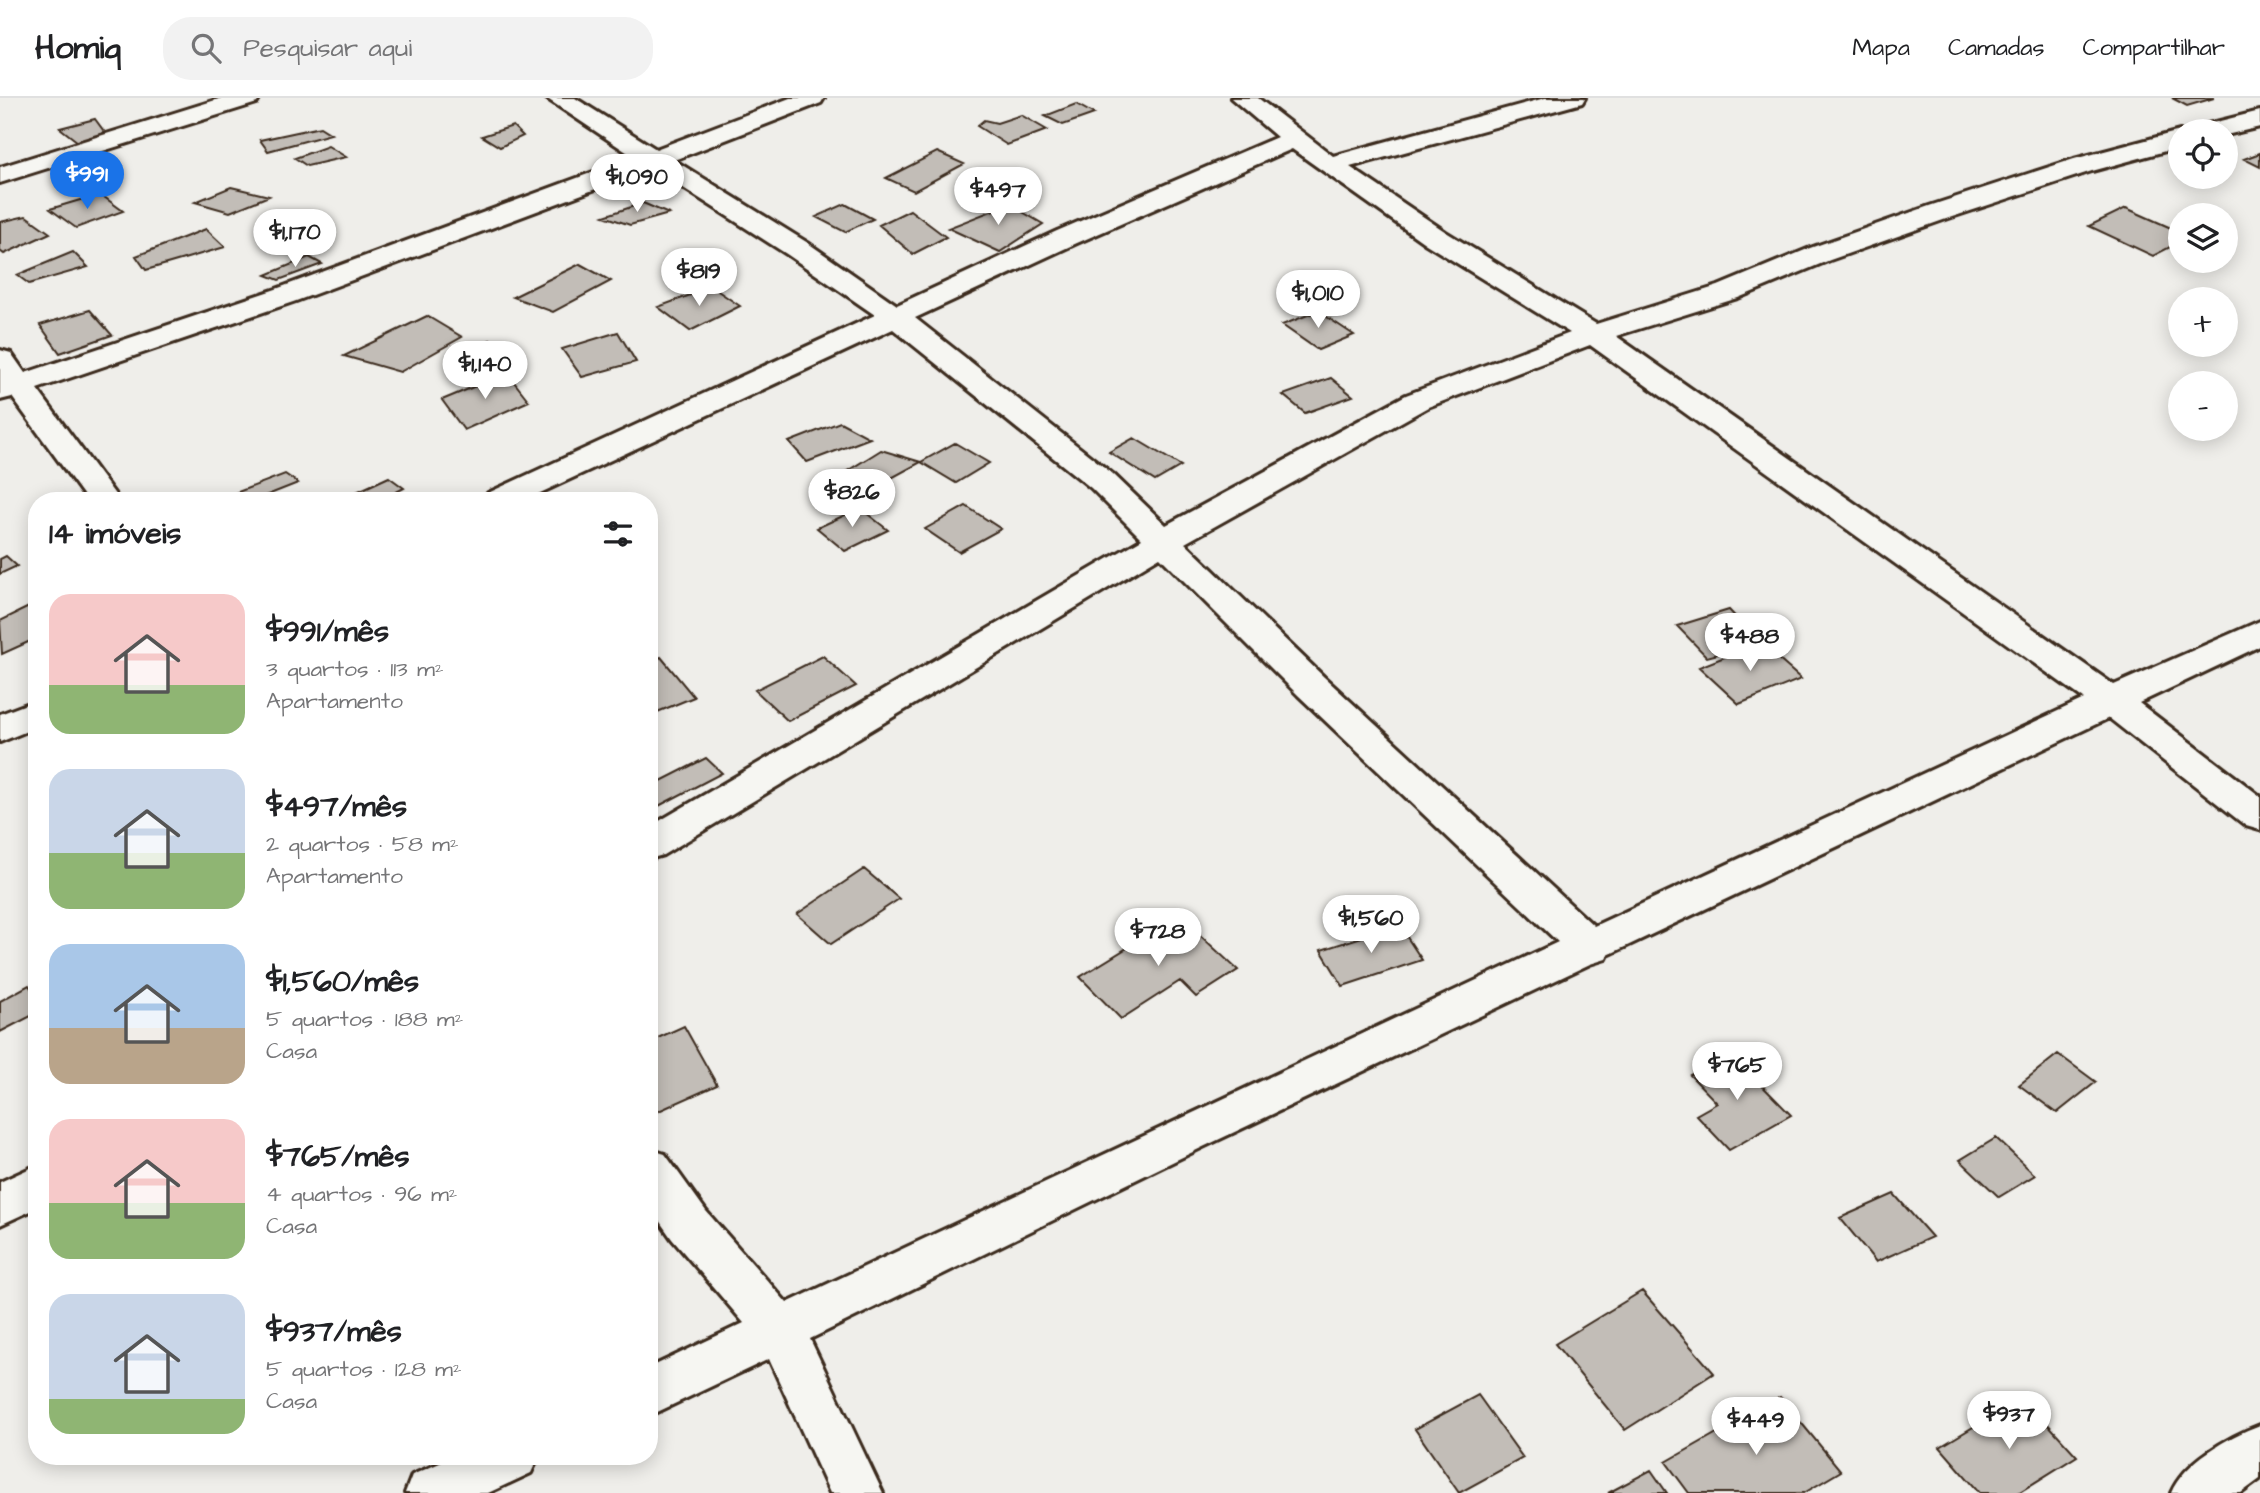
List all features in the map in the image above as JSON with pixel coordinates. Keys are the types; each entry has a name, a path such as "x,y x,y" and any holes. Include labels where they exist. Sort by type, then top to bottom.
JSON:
{"street":[{"path":"0,175 248,98"},
{"path":"558,98 653,157 896,317 1102,481 1311,686 1591,948"},
{"path":"97,492 6,378 299,291 489,222 812,98"},
{"path":"1243,98 1329,165 1436,238 1593,334 2114,703 2260,816"},
{"path":"1329,165 1573,98"},
{"path":"2238,124 2260,118"},
{"path":"517,492 1067,237 1296,138"},
{"path":"658,840 1163,541 1416,401 1593,334 1728,292 1820,254 2083,164 2168,142"},
{"path":"658,1389 1187,1134 1591,948 2260,632"},
{"path":"0,729 28,716"},
{"path":"658,1181 689,1225 781,1331 857,1493"},
{"path":"0,1205 28,1190"},
{"path":"2197,1493 2260,1449"},
{"path":"431,1493 493,1465"}],"building":[{"path":"2172,98 2214,98 2187,106"},
{"path":"1076,104 1094,114 1063,125 1045,116"},
{"path":"1021,115 1047,130 1007,145 977,126 984,120 997,123"},
{"path":"95,119 106,134 78,142 60,128"},
{"path":"513,126 523,136 500,147 482,136"},
{"path":"320,127 331,134 268,151 260,140"},
{"path":"328,146 346,157 307,166 295,158"},
{"path":"937,152 964,164 914,191 886,178"},
{"path":"2260,153 2260,167 2244,159"},
{"path":"231,187 269,196 230,212 195,202"},
{"path":"100,194 123,211 76,228 50,209"},
{"path":"643,203 669,214 630,225 604,216"},
{"path":"845,204 873,219 845,232 816,217"},
{"path":"1009,204 1043,224 1000,252 948,228"},
{"path":"2126,208 2168,227 2168,248 2153,256 2089,226"},
{"path":"910,210 946,237 913,254 879,225"},
{"path":"26,216 50,233 4,254 0,251 0,222"},
{"path":"206,229 225,247 146,270 136,256"},
{"path":"73,252 88,267 29,284 17,275"},
{"path":"309,257 322,264 279,280 266,275"},
{"path":"580,264 611,281 553,312 513,297"},
{"path":"712,287 740,306 690,331 658,307"},
{"path":"90,310 112,335 60,353 40,325"},
{"path":"1318,311 1354,335 1318,350 1282,325"},
{"path":"427,316 462,337 400,372 344,356"},
{"path":"618,332 636,362 582,377 562,349"},
{"path":"490,340 500,350 477,367 462,355"},
{"path":"507,373 529,401 464,430 442,400"},
{"path":"1331,378 1353,396 1305,413 1283,395"},
{"path":"840,422 870,438 807,462 789,442"},
{"path":"1134,438 1181,466 1155,481 1109,452"},
{"path":"955,443 989,463 956,483 921,462"},
{"path":"881,450 921,462 875,487 841,475"},
{"path":"285,474 298,483 275,492 238,492"},
{"path":"389,477 404,488 396,492 356,492"},
{"path":"966,506 1001,529 959,552 925,529"},
{"path":"860,508 888,530 845,551 817,528"},
{"path":"6,556 17,566 0,574 0,559"},
{"path":"28,607 28,642 2,654 0,621"},
{"path":"1729,610 1760,643 1707,657 1677,626"},
{"path":"1760,643 1801,679 1739,704 1699,667"},
{"path":"823,656 856,686 788,721 755,690"},
{"path":"661,657 694,697 658,712 658,658"},
{"path":"706,758 722,773 658,806 659,782"},
{"path":"864,869 899,899 831,944 797,914"},
{"path":"1179,916 1238,970 1196,997 1180,981 1121,1019 1080,977"},
{"path":"1399,925 1422,960 1343,986 1321,950"},
{"path":"28,986 28,1018 0,1032 0,1001"},
{"path":"684,1026 717,1085 658,1111 658,1038"},
{"path":"1730,1053 1791,1115 1729,1150 1696,1115 1717,1103 1690,1075"},
{"path":"2058,1054 2096,1082 2057,1113 2019,1085"},
{"path":"1996,1138 2035,1175 1999,1197 1960,1160"},
{"path":"1894,1194 1932,1237 1876,1262 1840,1218"},
{"path":"1642,1291 1714,1373 1625,1430 1555,1344"},
{"path":"1478,1395 1523,1458 1459,1493 1415,1429"},
{"path":"1780,1397 1841,1471 1804,1493 1689,1493 1666,1462"},
{"path":"2023,1397 2077,1456 2018,1493 1980,1493 1940,1447"},
{"path":"1651,1470 1667,1493 1608,1493"}]}
